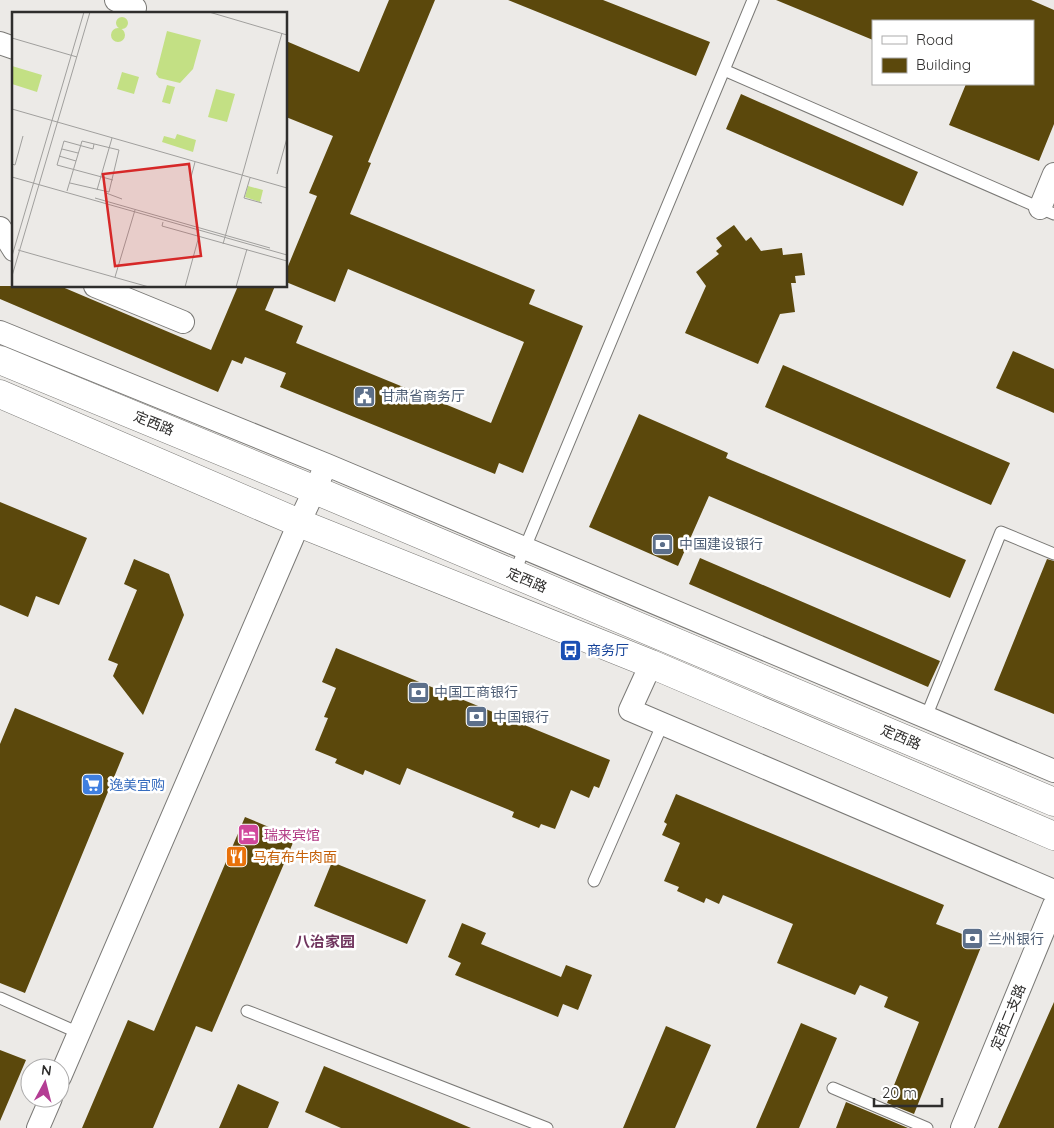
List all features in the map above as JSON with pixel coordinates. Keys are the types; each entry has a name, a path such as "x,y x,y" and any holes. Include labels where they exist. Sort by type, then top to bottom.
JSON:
{"main road":[{"name":"定西路","path":"0,360 315,490 1054,802"},
{"path":"0,394 299,523 650,664 1054,836"}],"street":[{"path":"0,43 12,47"},
{"path":"1047,211 1054,174"},
{"path":"0,227 12,247"},
{"path":"100,288 183,322"},
{"path":"0,332 327,465 1054,771"},
{"path":"68,1058 299,523 327,465"},
{"path":"650,664 630,710 1054,891"},
{"name":"定西二支路","path":"962,1128 1054,905"},
{"path":"38,1128 47,1108"}],"lane":[{"path":"514,574 753,0"},
{"path":"724,70 1047,211"},
{"path":"926,717 1001,532 1054,554"},
{"path":"594,881 663,723"},
{"path":"0,998 79,1033"},
{"path":"247,1010 546,1128"},
{"path":"833,1088 927,1128"}],"building":[{"path":"389,0 435,0 368,162 371,163 350,214 535,290 529,304 583,326 523,473 499,463 495,474 280,387 286,373 245,357 242,364 232,360 218,392 0,299 0,286 12,286 12,288 65,288 211,350 237,288 274,288 265,310 303,326 296,343 491,423 524,342 348,269 335,302 288,283 288,266 317,196 309,193 333,136 288,118 288,42 359,72"},
{"path":"508,0 603,0 710,42 696,76"},
{"path":"776,0 1031,0 1054,10 1054,124 1039,161 949,125 966,85 1034,85 1034,20 872,20 872,40"},
{"path":"741,94 918,172 903,206 726,129"},
{"path":"734,225 746,241 751,237 761,251 782,248 783,255 802,253 805,275 795,276 796,283 791,283 795,312 780,314 758,364 685,333 706,286 696,272 719,254 716,251 722,246 716,238"},
{"path":"1013,351 1054,369 1054,413 996,388"},
{"path":"783,365 1010,463 991,505 765,407"},
{"path":"639,414 728,453 726,458 966,560 950,598 709,496 678,566 589,527"},
{"path":"0,502 87,538 59,605 36,596 28,617 0,605"},
{"path":"700,558 940,661 928,687 689,584"},
{"path":"134,559 169,574 184,615 143,715 113,676 118,664 108,660 137,590 124,584"},
{"path":"1047,559 1054,561 1054,714 994,690"},
{"path":"336,648 610,760 599,788 594,786 589,798 571,790 555,829 541,824 539,828 512,817 514,812 407,768 400,785 365,770 363,775 335,763 337,759 315,750 328,718 324,717 336,688 322,682"},
{"path":"15,708 124,753 25,993 0,983 0,744"},
{"path":"676,794 944,905 936,924 983,942 914,1114 887,1103 919,1022 884,1007 888,997 860,985 855,995 777,963 793,924 723,895 719,904 706,898 704,903 677,891 679,887 664,881 680,843 662,835 667,824 664,822"},
{"path":"245,817 295,838 212,1032 196,1026 153,1128 82,1128 128,1020 154,1031"},
{"path":"332,862 426,900 407,944 314,906"},
{"path":"462,923 486,933 481,944 561,977 566,965 592,975 578,1010 563,1004 558,1017 455,975 461,963 448,957"},
{"path":"1054,1002 1054,1128 998,1128"},
{"path":"801,1023 837,1038 799,1128 756,1128"},
{"path":"666,1026 711,1045 675,1128 623,1128"},
{"path":"0,1050 21,1058 20,1074 0,1121"},
{"path":"324,1066 471,1128 341,1128 305,1112"},
{"path":"238,1084 279,1102 268,1128 219,1128"},
{"path":"846,1102 908,1128 836,1128"}],"place":[{"name":"甘肃省商务厅","path":"365,396"},
{"name":"中国建设银行","path":"663,544"},
{"name":"商务厅","path":"571,650"},
{"name":"中国工商银行","path":"418,692"},
{"name":"中国银行","path":"477,717"},
{"name":"逸美宜购","path":"93,785"},
{"name":"瑞来宾馆","path":"248,835"},
{"name":"马有布牛肉面","path":"237,857"},
{"name":"兰州银行","path":"972,939"}],"district":[{"name":"八治家园","path":"325,941"}]}
